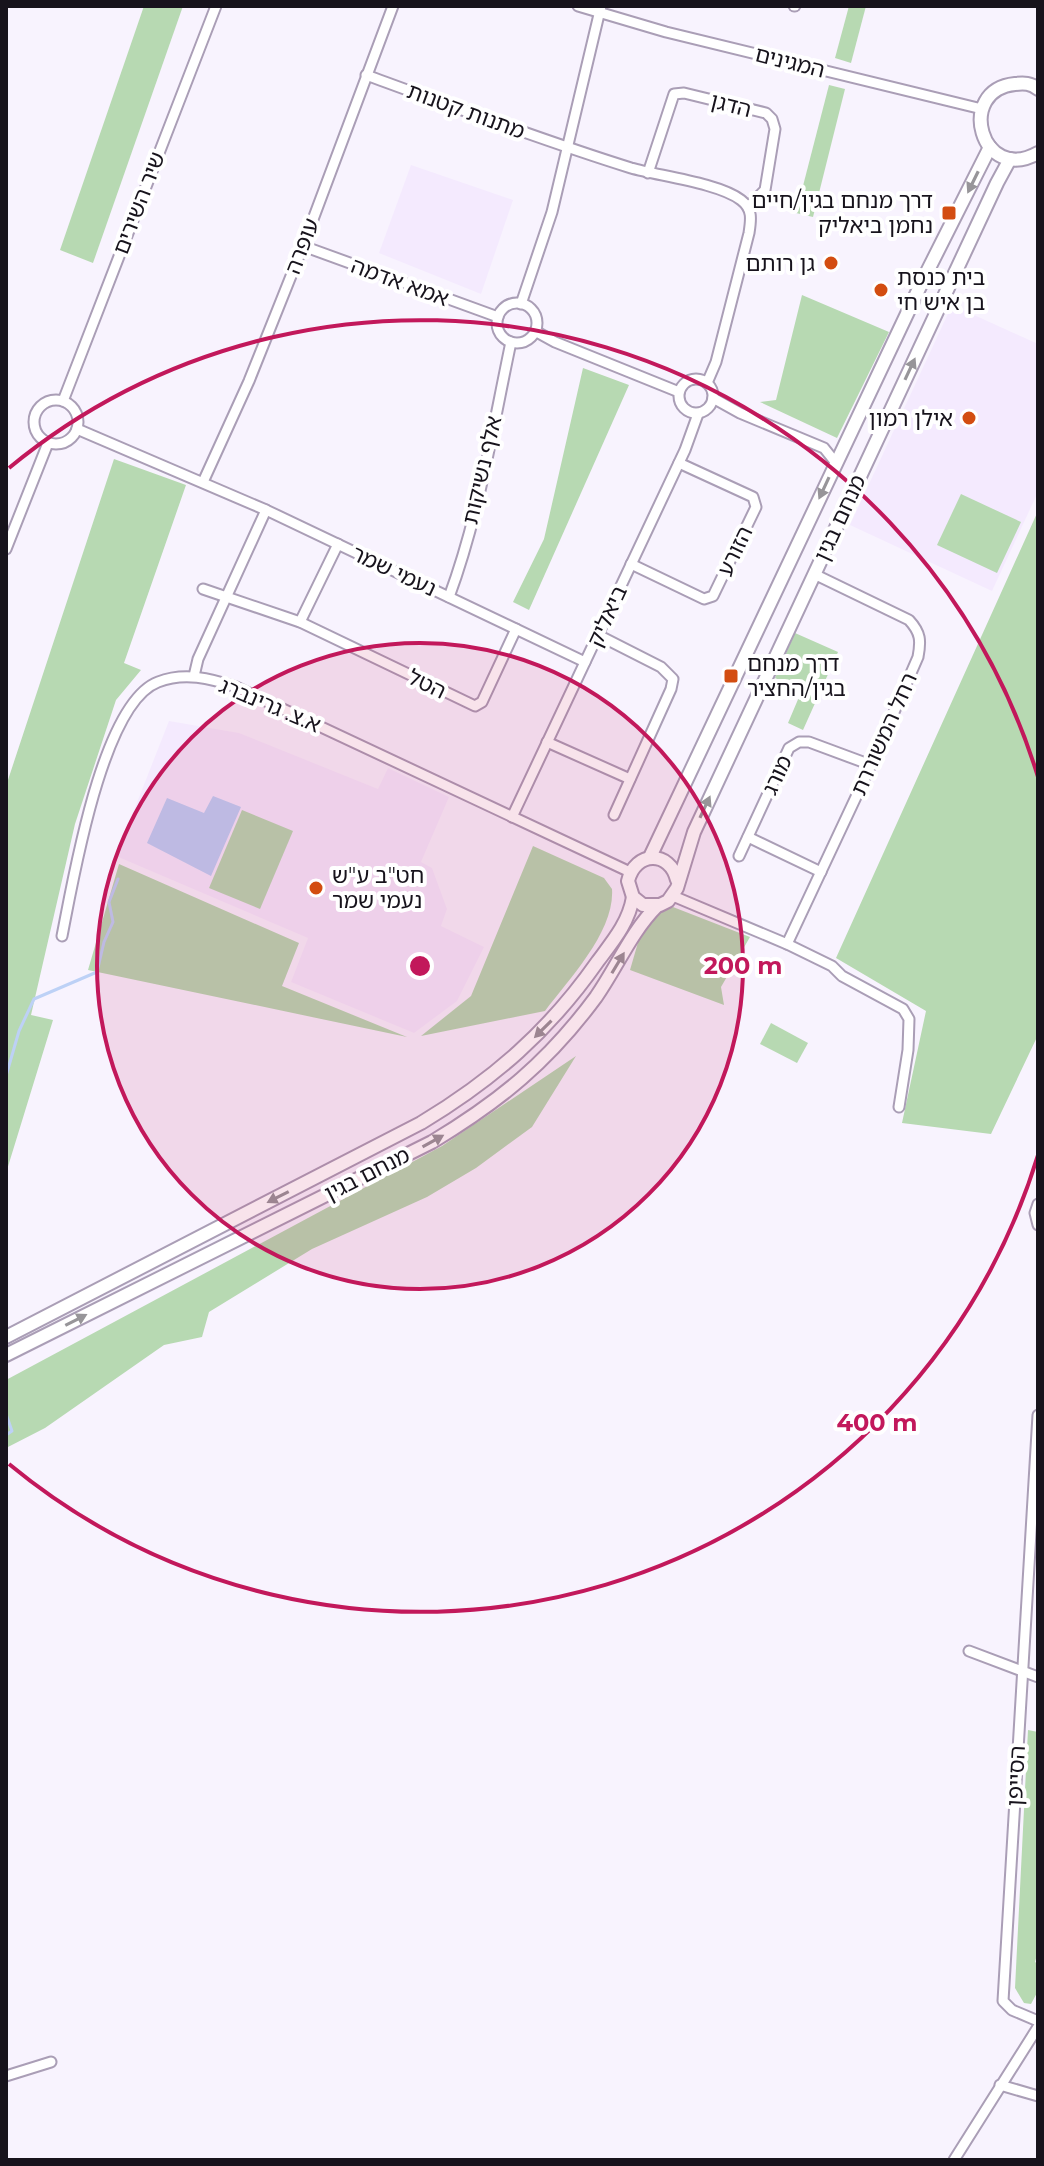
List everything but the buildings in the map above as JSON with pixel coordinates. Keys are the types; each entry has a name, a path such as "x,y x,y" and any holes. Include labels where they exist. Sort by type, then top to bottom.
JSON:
{"main road":[{"path":"1036,84 1009,84 996,90 982,109 980,123 990,147 1010,159 1024,160 1038,153"},
{"name":"מנחם בגין","path":"650,857 845,443 990,147"},
{"name":"מנחם בגין","path":"677,880 694,832 1010,159"},
{"path":"650,857 670,864 677,880 673,896 657,906 643,905 633,897 628,881 635,865 650,857"},
{"name":"מנחם בגין","path":"6,1337 421,1123 470,1092 515,1057 561,1011 628,918 633,897"},
{"name":"מנחם בגין","path":"6,1355 432,1142 483,1110 555,1049 595,998 641,924 657,906"}],"street":[{"name":"שיר השירים","path":"63,401 216,6"},
{"name":"עופרה","path":"203,482 249,381 303,246 393,6"},
{"name":"המגינים","path":"578,6 600,9 666,32 982,109"},
{"path":"521,304 552,212 600,9"},
{"name":"מתנות קטנות","path":"366,75 567,148"},
{"name":"הדגן","path":"648,173 674,94 684,93 766,113 775,129 765,190 748,207"},
{"path":"567,148 648,173 729,193 748,207 752,217 749,233 716,362 707,383 713,398 740,413 824,448 836,463"},
{"name":"אמא אדמה","path":"303,246 498,317"},
{"path":"521,304 535,315 535,331 528,340 511,342 500,334 498,317 506,306 521,304"},
{"path":"535,331 679,392"},
{"name":"אלף נשיקות","path":"449,597 482,477 511,342"},
{"path":"707,383 696,379 685,382 679,392 682,408 698,414 708,408 713,398"},
{"path":"63,401 74,409 78,418 77,429 66,442 48,443 34,427 36,412 46,402 63,401"},
{"path":"708,408 740,413"},
{"name":"ביאליק","path":"512,817 679,463 698,414"},
{"name":"נעמי שמר","path":"77,429 266,510 585,662"},
{"path":"6,549 48,443"},
{"path":"824,448 845,443"},
{"name":"הזורע","path":"631,564 704,599 713,596 756,507 753,497 679,463"},
{"path":"194,676 198,659 266,510"},
{"path":"300,622 338,544"},
{"name":"רחל המשוררת","path":"787,944 871,765 918,657 921,641 917,629 909,620 814,574"},
{"name":"הטל","path":"203,589 300,622 475,706 482,702 516,629"},
{"path":"598,635 661,667 673,679 614,815"},
{"name":"א.צ. גרינברג","path":"62,936 85,822 124,713 140,693 156,682 176,677 216,680 250,693 630,872"},
{"path":"547,742 630,779"},
{"name":"מורג","path":"739,856 789,748 799,742 809,742 871,765"},
{"path":"748,837 821,872"},
{"path":"673,896 832,966 842,976 903,1009 909,1019 908,1050 899,1107"},
{"path":"1038,1204 1035,1213 1038,1225"},
{"name":"הסייפן","path":"1038,1415 1003,2001 1012,2010 1038,2024"},
{"path":"969,1651 1038,1677"},
{"path":"954,2160 1038,2024"},
{"path":"6,2076 51,2062"},
{"path":"1000,2085 1038,2096"}],"shaded area":[{"path":"411,165 513,200 481,294 379,253"},
{"name":"אילן רמון","path":"952,305 1038,344 1038,492 992,591 850,525"},
{"name":"חט\"ב ע\"ש נעמי שמר","path":"169,721 239,733 378,789 388,768 449,797 421,862 432,868 447,909 441,926 484,947 457,1001 414,1033 291,982 308,938 116,856"}],"green space":[{"path":"144,6 183,6 93,263 60,250"},
{"path":"849,6 866,6 851,63 835,58"},
{"path":"829,85 845,89 813,217 796,213"},
{"path":"802,295 889,332 837,438 760,402 776,400"},
{"path":"583,368 629,385 529,610 513,602 544,539"},
{"path":"114,459 186,485 124,663 141,670 116,700 75,824 31,1015 53,1020 6,1173 6,786"},
{"path":"961,494 1021,522 997,573 937,545"},
{"path":"1038,511 1038,1035 991,1134 902,1123 926,1011 836,958"},
{"path":"795,633 838,652 803,730 788,723 802,690 775,678"},
{"path":"242,810 293,831 260,909 209,888"},
{"path":"533,846 604,878 612,889 611,905 599,937 545,1011 421,1036 471,996"},
{"path":"119,864 299,943 282,986 407,1037 88,970"},
{"path":"673,907 750,937 721,987 724,1005 630,970 639,939 654,915"},
{"path":"771,1023 808,1043 797,1063 760,1044"},
{"path":"576,1056 532,1127 476,1168 427,1197 312,1249 209,1312 202,1337 164,1345 45,1428 6,1448 6,1380 442,1146"},
{"path":"1028,1730 1038,1732 1038,1951 1035,1962 1038,1964 1038,1991 1031,2004 1024,2003 1015,1988"}],"water":[{"path":"213,796 241,807 211,876 147,843 167,798 204,813"}],"waterway":[{"path":"6,1076 19,1031 34,999 97,972 104,942 113,922 109,902 118,879"},
{"path":"6,1414 12,1431 6,1435"}],"place":[{"name":"דרך מנחם בגין/חיים נחמן ביאליק","path":"949,213"},
{"name":"גן רותם","path":"831,263"},
{"name":"בית כנסת בן איש חי","path":"881,290"},
{"name":"אילן רמון","path":"969,418"},
{"name":"דרך מנחם בגין/החציר","path":"731,676"},
{"name":"חט\"ב ע\"ש נעמי שמר","path":"316,888"}]}
